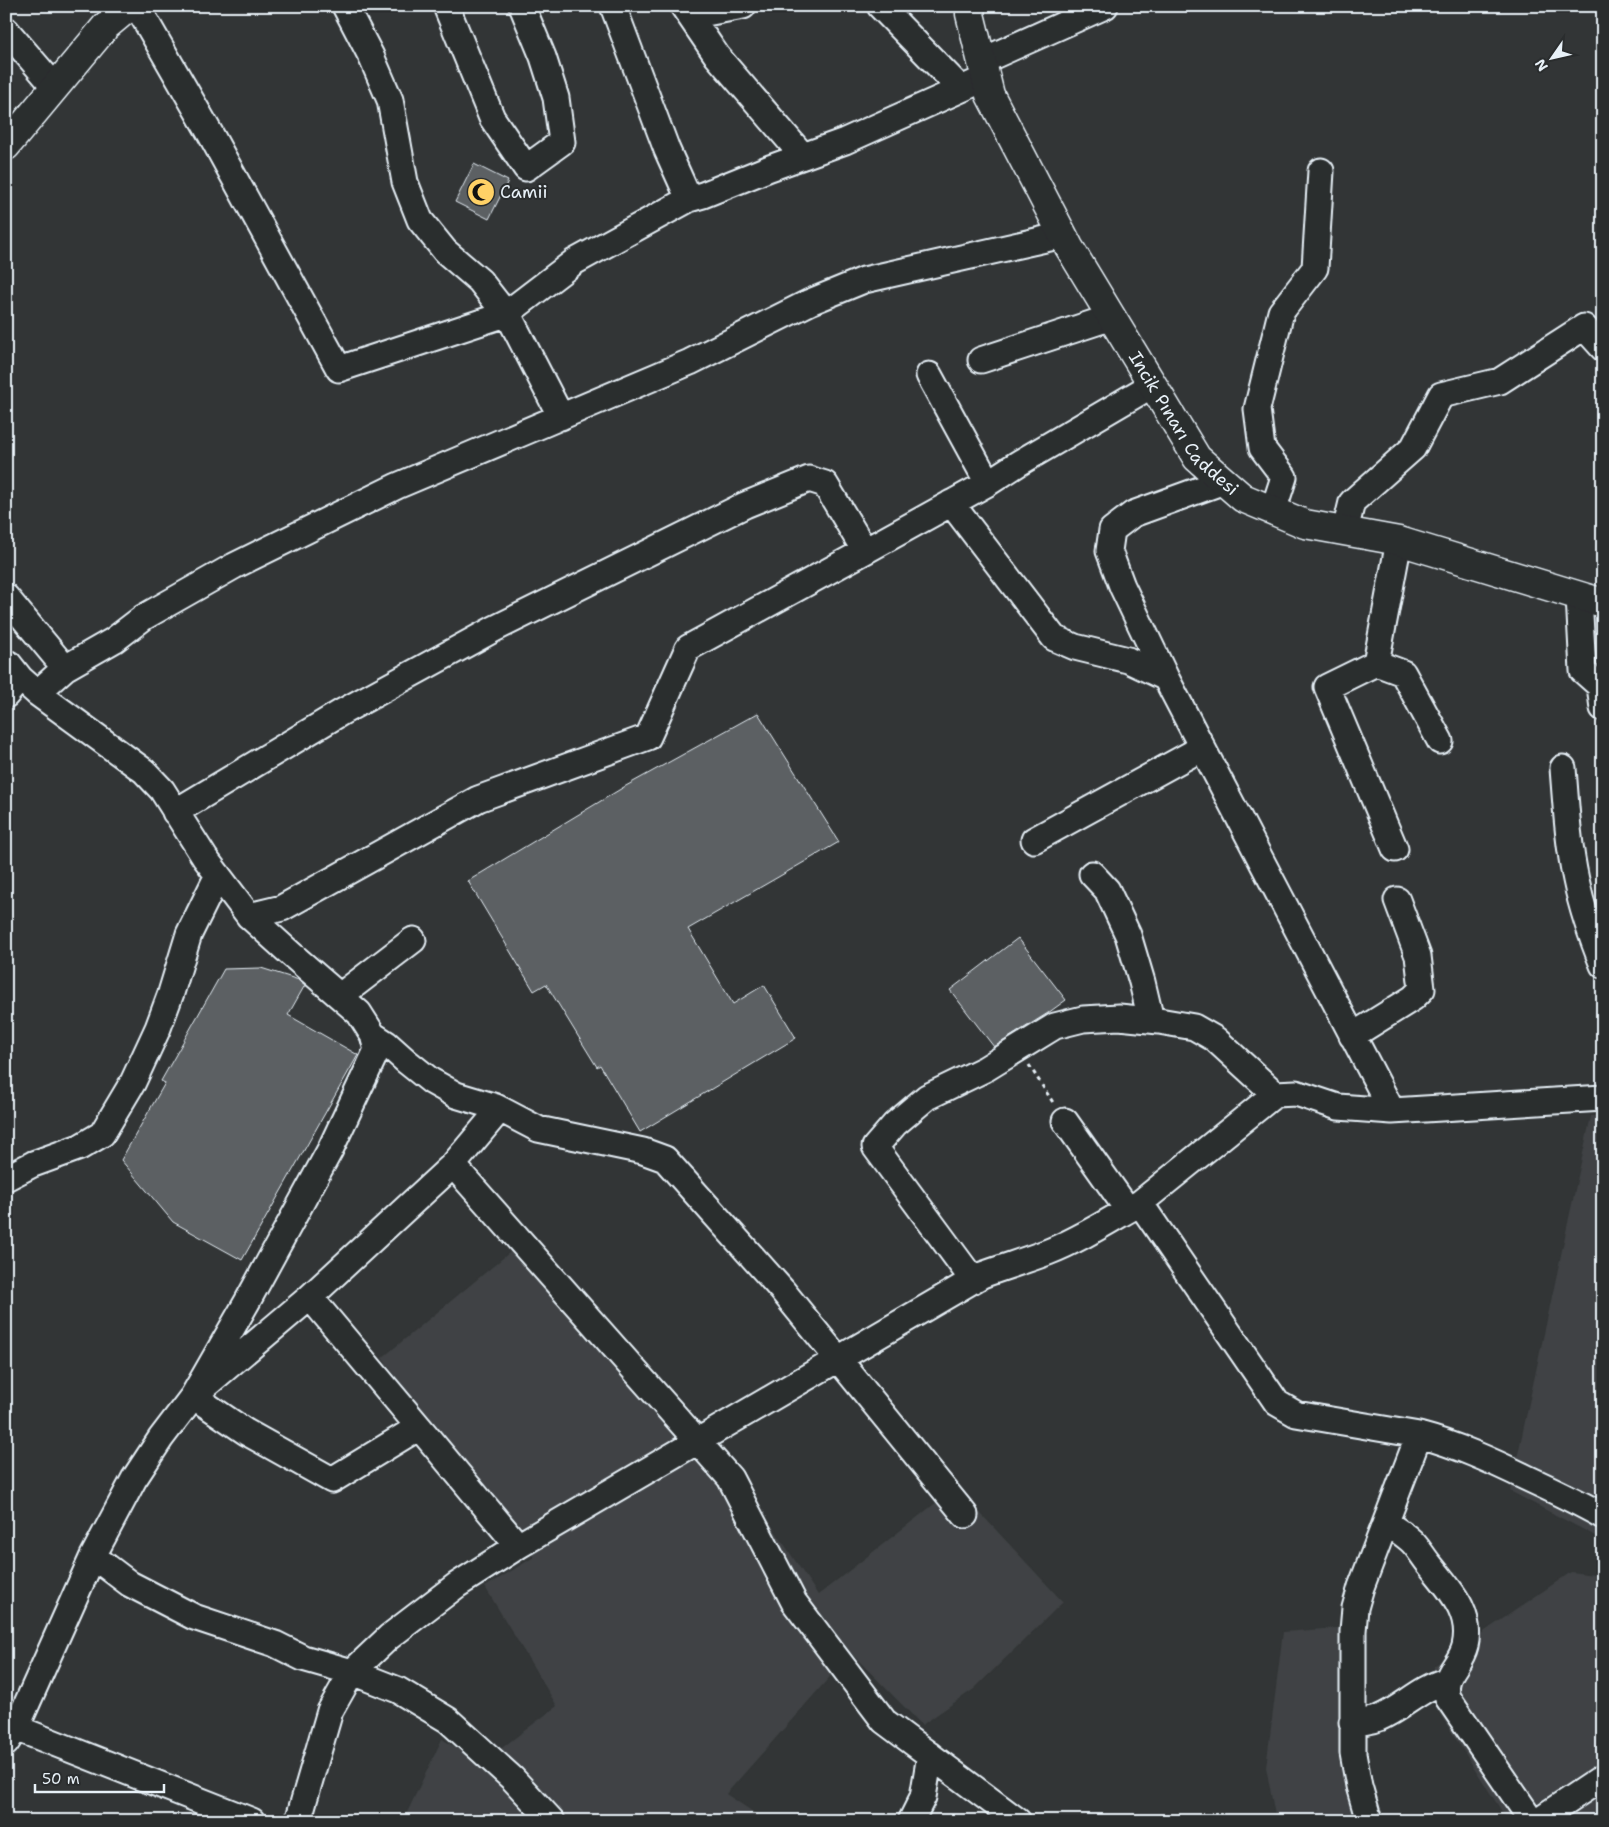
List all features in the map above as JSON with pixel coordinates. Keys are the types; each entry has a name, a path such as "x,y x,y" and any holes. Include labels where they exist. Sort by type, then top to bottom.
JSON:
{"main road":[{"path":"6,146 106,26 130,6"},
{"name":"Incik Pınarı Caddesi","path":"971,6 970,14 990,95 1063,235 1197,458 1243,498 1305,524 1399,542 1591,600"}],"street":[{"path":"137,6 212,135 339,369 506,314 574,262 689,199 845,141 961,89 984,70 1105,6"},
{"path":"345,6 371,56 390,100 405,182 420,220 445,251 480,282 512,322 561,417"},
{"path":"446,6 492,118 526,168 562,142 556,98 543,57 522,6"},
{"path":"613,6 667,150 689,199"},
{"path":"742,6 686,11 717,56 803,156"},
{"path":"880,6 961,89"},
{"path":"6,30 55,87"},
{"path":"1274,511 1284,477 1262,448 1258,409 1282,312 1315,268 1321,172"},
{"path":"15,679 64,668 114,640 144,617 234,566 397,486 690,362 810,302 864,280 1063,235"},
{"path":"981,360 1112,317"},
{"path":"1345,531 1352,502 1413,448 1441,395 1500,381 1584,327 1603,348"},
{"path":"929,375 988,483"},
{"path":"249,916 282,908 478,800 648,737 688,648 951,504 1152,385"},
{"path":"175,812 342,712 494,628 745,505 809,479 826,484 865,551"},
{"path":"1224,481 1133,514 1112,530 1108,551 1122,586 1166,678 1392,1112"},
{"path":"951,504 1054,638 1075,647 1128,660 1166,678"},
{"path":"1376,663 1399,542"},
{"path":"6,597 64,668"},
{"path":"1591,600 1583,670 1600,686 1603,708"},
{"path":"1395,849 1327,687 1376,663 1403,673 1440,741"},
{"path":"15,679 144,771 162,790 205,858 249,916 359,1013 373,1035 378,1050 330,1150 247,1302 193,1396 161,1438 134,1479 93,1556 10,1732 252,1821"},
{"path":"1034,840 1202,748"},
{"path":"1563,768 1567,826 1576,880 1590,932 1603,965"},
{"path":"6,1178 33,1164 80,1147 102,1134 133,1082 154,1035 171,993 189,934 218,874"},
{"path":"1092,874 1107,890 1128,935 1151,1020"},
{"path":"1352,1036 1414,998 1422,989 1418,956 1397,900"},
{"path":"340,996 413,940"},
{"path":"973,1280 875,1147 895,1124 927,1097 985,1069 1055,1026 1083,1019 1119,1017 1194,1027 1215,1039 1275,1094"},
{"path":"373,1035 387,1044 432,1081 456,1095 500,1109 538,1129 643,1151 665,1159 782,1290 965,1516"},
{"path":"298,1821 330,1711 352,1672 389,1637 457,1585 518,1546 982,1274 1048,1252 1089,1233 1134,1206 1275,1094 1296,1093 1338,1107 1392,1112 1603,1098"},
{"path":"193,1396 310,1297 453,1165 500,1109"},
{"path":"1065,1121 1134,1206 1277,1403 1296,1414 1438,1440 1483,1457 1580,1503 1603,1516"},
{"path":"453,1165 730,1478 794,1602 884,1721 1018,1821"},
{"path":"310,1297 518,1546"},
{"path":"193,1396 246,1432 332,1480 419,1427"},
{"path":"1369,1821 1359,1786 1353,1752 1353,1641 1355,1608 1361,1587 1419,1435"},
{"path":"1386,1523 1410,1540 1458,1601 1466,1624 1465,1646 1447,1681 1448,1698 1532,1821"},
{"path":"93,1556 130,1584 194,1616 275,1644 303,1658 352,1672 398,1690 448,1720 513,1779 552,1821"},
{"path":"1352,1722 1365,1722 1379,1718 1435,1684 1447,1681"},
{"path":"911,1821 923,1797 930,1755"},
{"path":"1537,1821 1603,1777"}],"path":[{"path":"1018,1048 1065,1121"}],"shaded area":[{"path":"1591,1116 1603,1116 1603,1540 1510,1491"},
{"path":"532,1234 724,1454 818,1595 956,1487 1063,1602 974,1689 922,1725 851,1653 726,1794 767,1821 403,1821 442,1739 482,1763 557,1706 485,1587 534,1557 382,1358"},
{"path":"1571,1572 1594,1575 1603,1583 1603,1821 1508,1821 1435,1706 1434,1666"},
{"path":"1363,1626 1362,1743 1379,1821 1276,1821 1266,1767 1283,1632"}],"building":[{"name":"Camii","path":"474,164 508,181 489,219 455,202"},
{"path":"758,713 839,842 688,929 733,1004 764,985 796,1038 640,1132 600,1065 597,1067 546,984 534,991 468,881 624,787"},
{"path":"1018,938 1066,1000 994,1047 950,990"},
{"path":"261,968 299,980 305,985 288,1015 358,1055 242,1260 173,1222 121,1160 165,1083 161,1081 224,969"}],"place":[{"name":"Camii","path":"481,192"}]}
